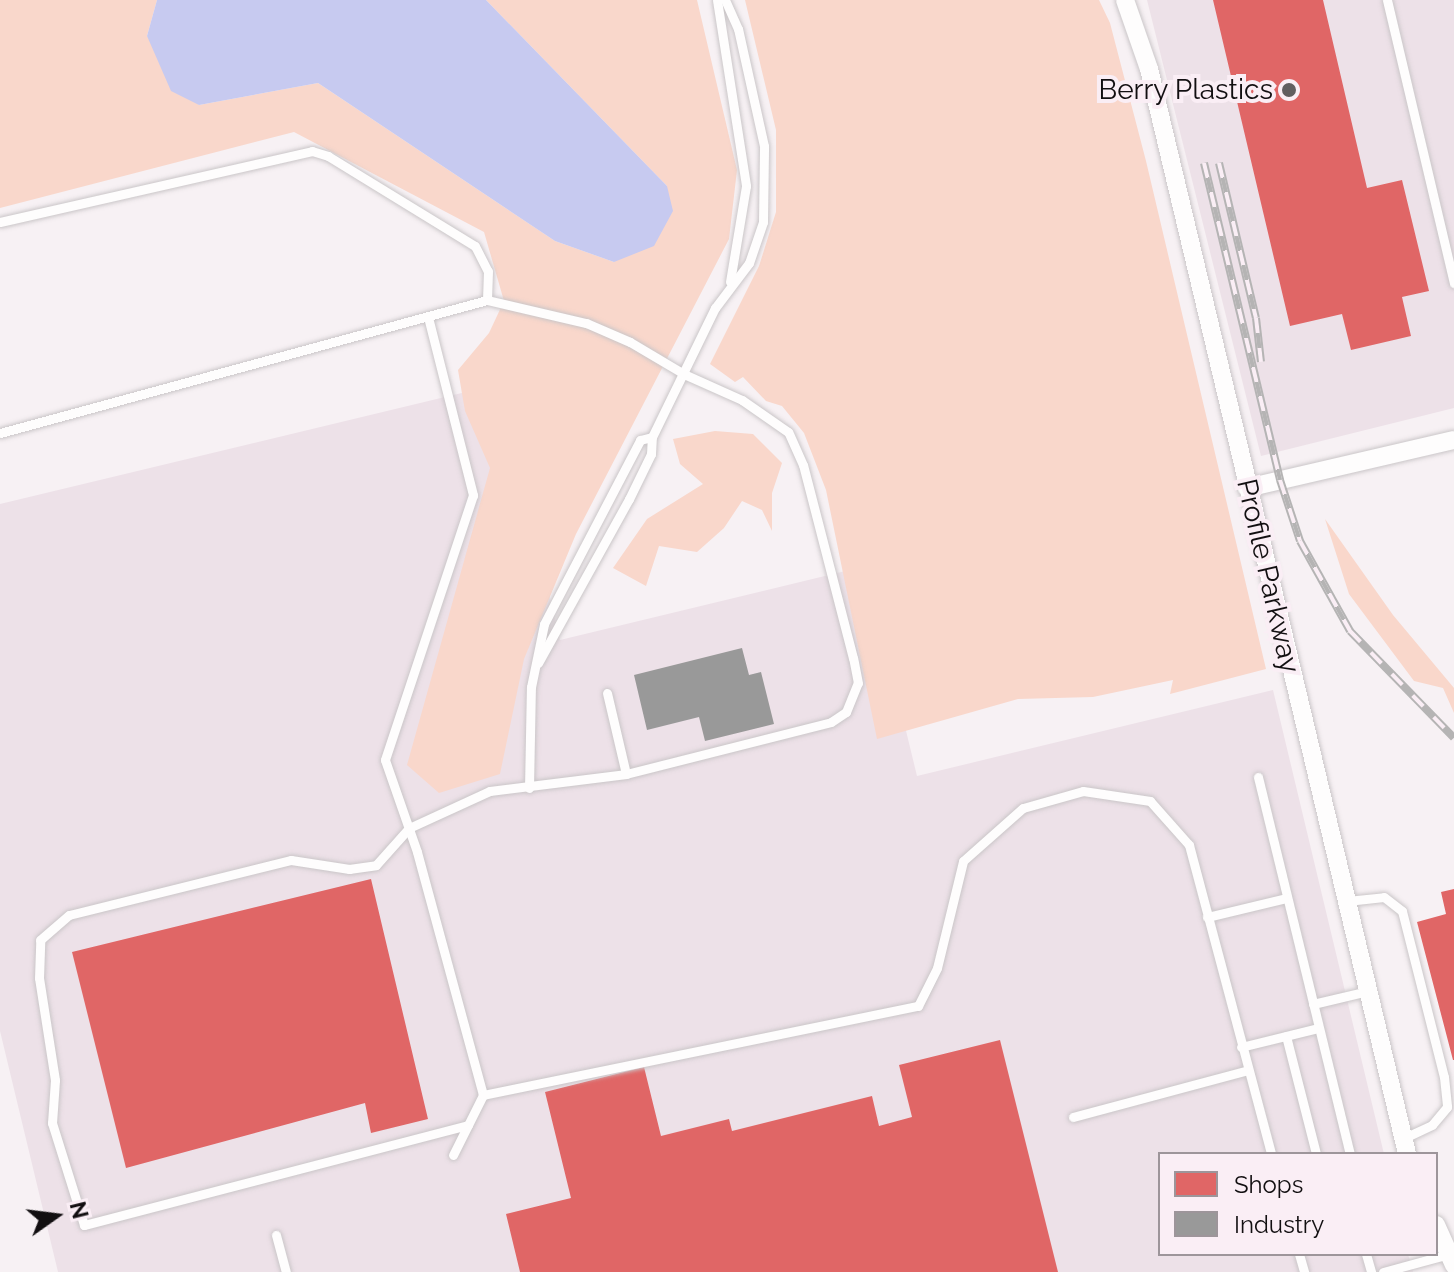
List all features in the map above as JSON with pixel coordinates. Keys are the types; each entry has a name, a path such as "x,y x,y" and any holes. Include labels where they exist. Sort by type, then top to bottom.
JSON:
{"street":[{"name":"Profile Parkway","path":"1125,0 1149,69 1406,1146"},
{"path":"1247,488 1454,440"},
{"path":"1438,1229 1452,1259"}],"lane":[{"path":"538,663 629,499 651,454 652,437 730,282 743,221 745,163 717,0"},
{"path":"725,0 738,29 766,172 763,222 749,263 730,282"},
{"path":"1387,0 1454,283"},
{"path":"0,222 312,151 328,156 475,246 488,271 487,300"},
{"path":"0,433 487,300 586,323 630,342 684,374 742,400 788,432 803,465 858,683 854,700 831,722 626,774 490,791 409,828 376,865 349,869 291,860 69,915 40,940 39,978 55,1080 52,1123 84,1225 468,1125"},
{"path":"428,317 473,495 385,760 409,828 483,1095 453,1155"},
{"path":"529,788 528,732 538,645 558,592 640,440 652,437"},
{"path":"607,693 626,774"},
{"path":"1258,777 1349,1152"},
{"path":"483,1095 918,1006 937,968 963,861 1023,808 1083,791 1150,801 1189,845 1270,1152"},
{"path":"1346,901 1384,897 1402,911 1444,1077 1447,1107 1432,1125 1406,1146"},
{"path":"1207,917 1287,898"},
{"path":"1313,1004 1368,991"},
{"path":"1241,1047 1318,1028"},
{"path":"1286,1036 1315,1152"},
{"path":"1073,1117 1248,1070"},
{"path":"276,1235 286,1272"},
{"path":"1383,1272 1452,1259"}],"shaded area":[{"path":"0,0 157,0 147,36 199,105 318,83 555,241 614,262 667,186 486,0 697,0 737,170 729,239 576,534 524,659 500,774 439,793 407,765 490,468 465,411 458,370 489,333 504,301 484,232 294,132 0,208"},
{"path":"745,0 1099,0 1110,23 1146,161 1266,669 1170,694 1173,680 1093,697 1018,699 877,739 826,490 804,433 782,406 766,401 743,377 735,382 710,364 759,266 776,212 776,130"},
{"path":"1147,0 1454,0 1454,408 1261,456"},
{"path":"499,384 560,640 866,566 917,776 1273,690 1384,1152 1158,1152 1158,1256 1409,1256 1413,1272 58,1272 0,1031 0,504"},
{"path":"715,431 753,434 782,463 772,493 772,531 762,510 742,501 724,528 697,552 659,546 646,586 613,568 647,519 703,484 680,464 673,439"},
{"path":"1325,519 1393,615 1454,688 1454,713 1443,688 1414,681 1349,594"}],"water":[{"path":"157,0 486,0 667,186 673,211 654,246 614,262 555,241 318,83 199,105 171,91 147,36"}],"building: Shops":[{"name":"Berry Plastics","path":"1213,0 1323,0 1367,188 1402,180 1429,291 1402,297 1411,336 1351,350 1342,314 1290,326"},
{"path":"371,879 428,1119 371,1133 365,1103 126,1168 72,952"},
{"path":"1454,889 1453,1060 1417,922 1446,914 1441,892"},
{"path":"1000,1040 1058,1272 520,1272 506,1214 571,1198 545,1092 644,1067 661,1136 729,1119 732,1131 872,1096 879,1126 912,1117 899,1065"}],"building: Industry":[{"path":"742,648 749,675 761,672 774,724 705,741 699,717 647,730 634,675"}],"railway":[{"path":"1204,163 1280,480 1300,541 1350,631 1454,738"},
{"path":"1219,163 1256,318 1261,362"}],"place":[{"name":"Berry Plastics","path":"1289,90"}]}
